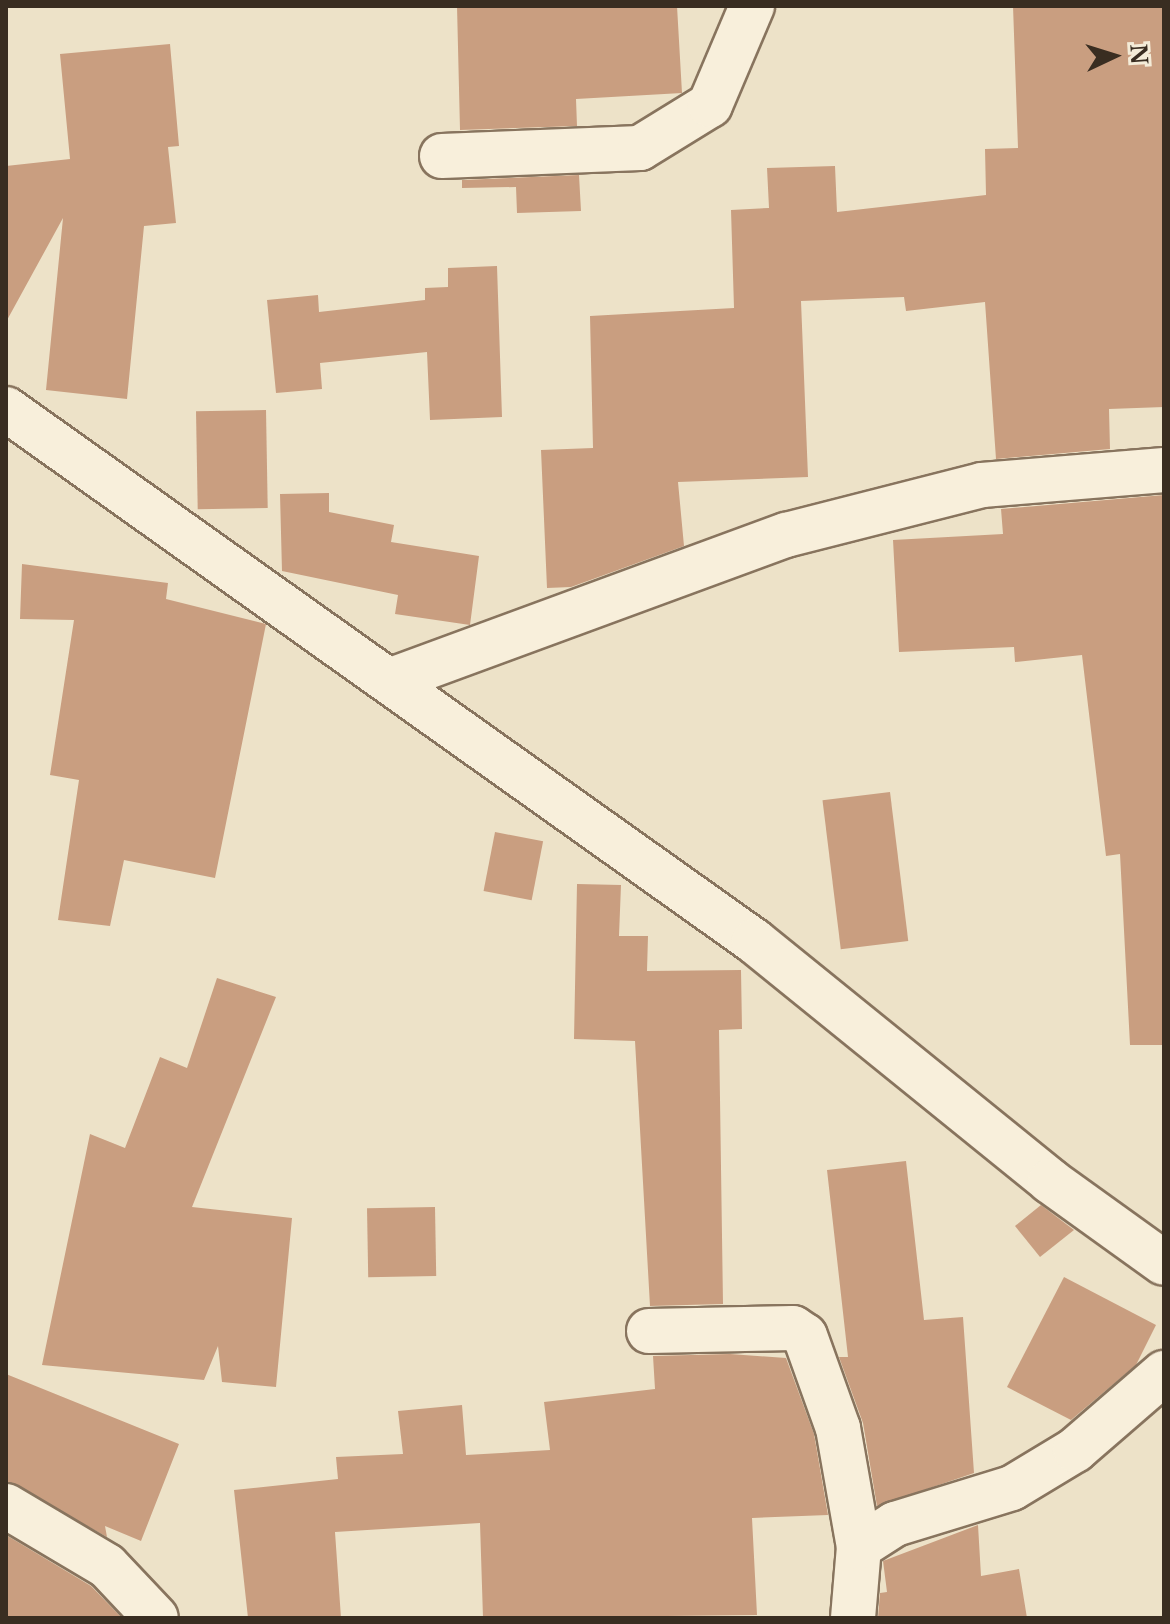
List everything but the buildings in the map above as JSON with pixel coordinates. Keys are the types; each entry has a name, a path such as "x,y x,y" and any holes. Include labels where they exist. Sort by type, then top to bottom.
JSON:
{"street":[{"path":"442,156 640,148 710,105 752,6"},
{"path":"6,409 394,679 754,941 1050,1181 1164,1263"},
{"path":"394,679 786,535 982,485 1164,470"},
{"path":"649,1331 793,1328 805,1336 838,1428 859,1547 853,1618"},
{"path":"859,1547 895,1524 1012,1488 1075,1450 1164,1373"},
{"path":"6,1506 107,1566 156,1618"}]}
